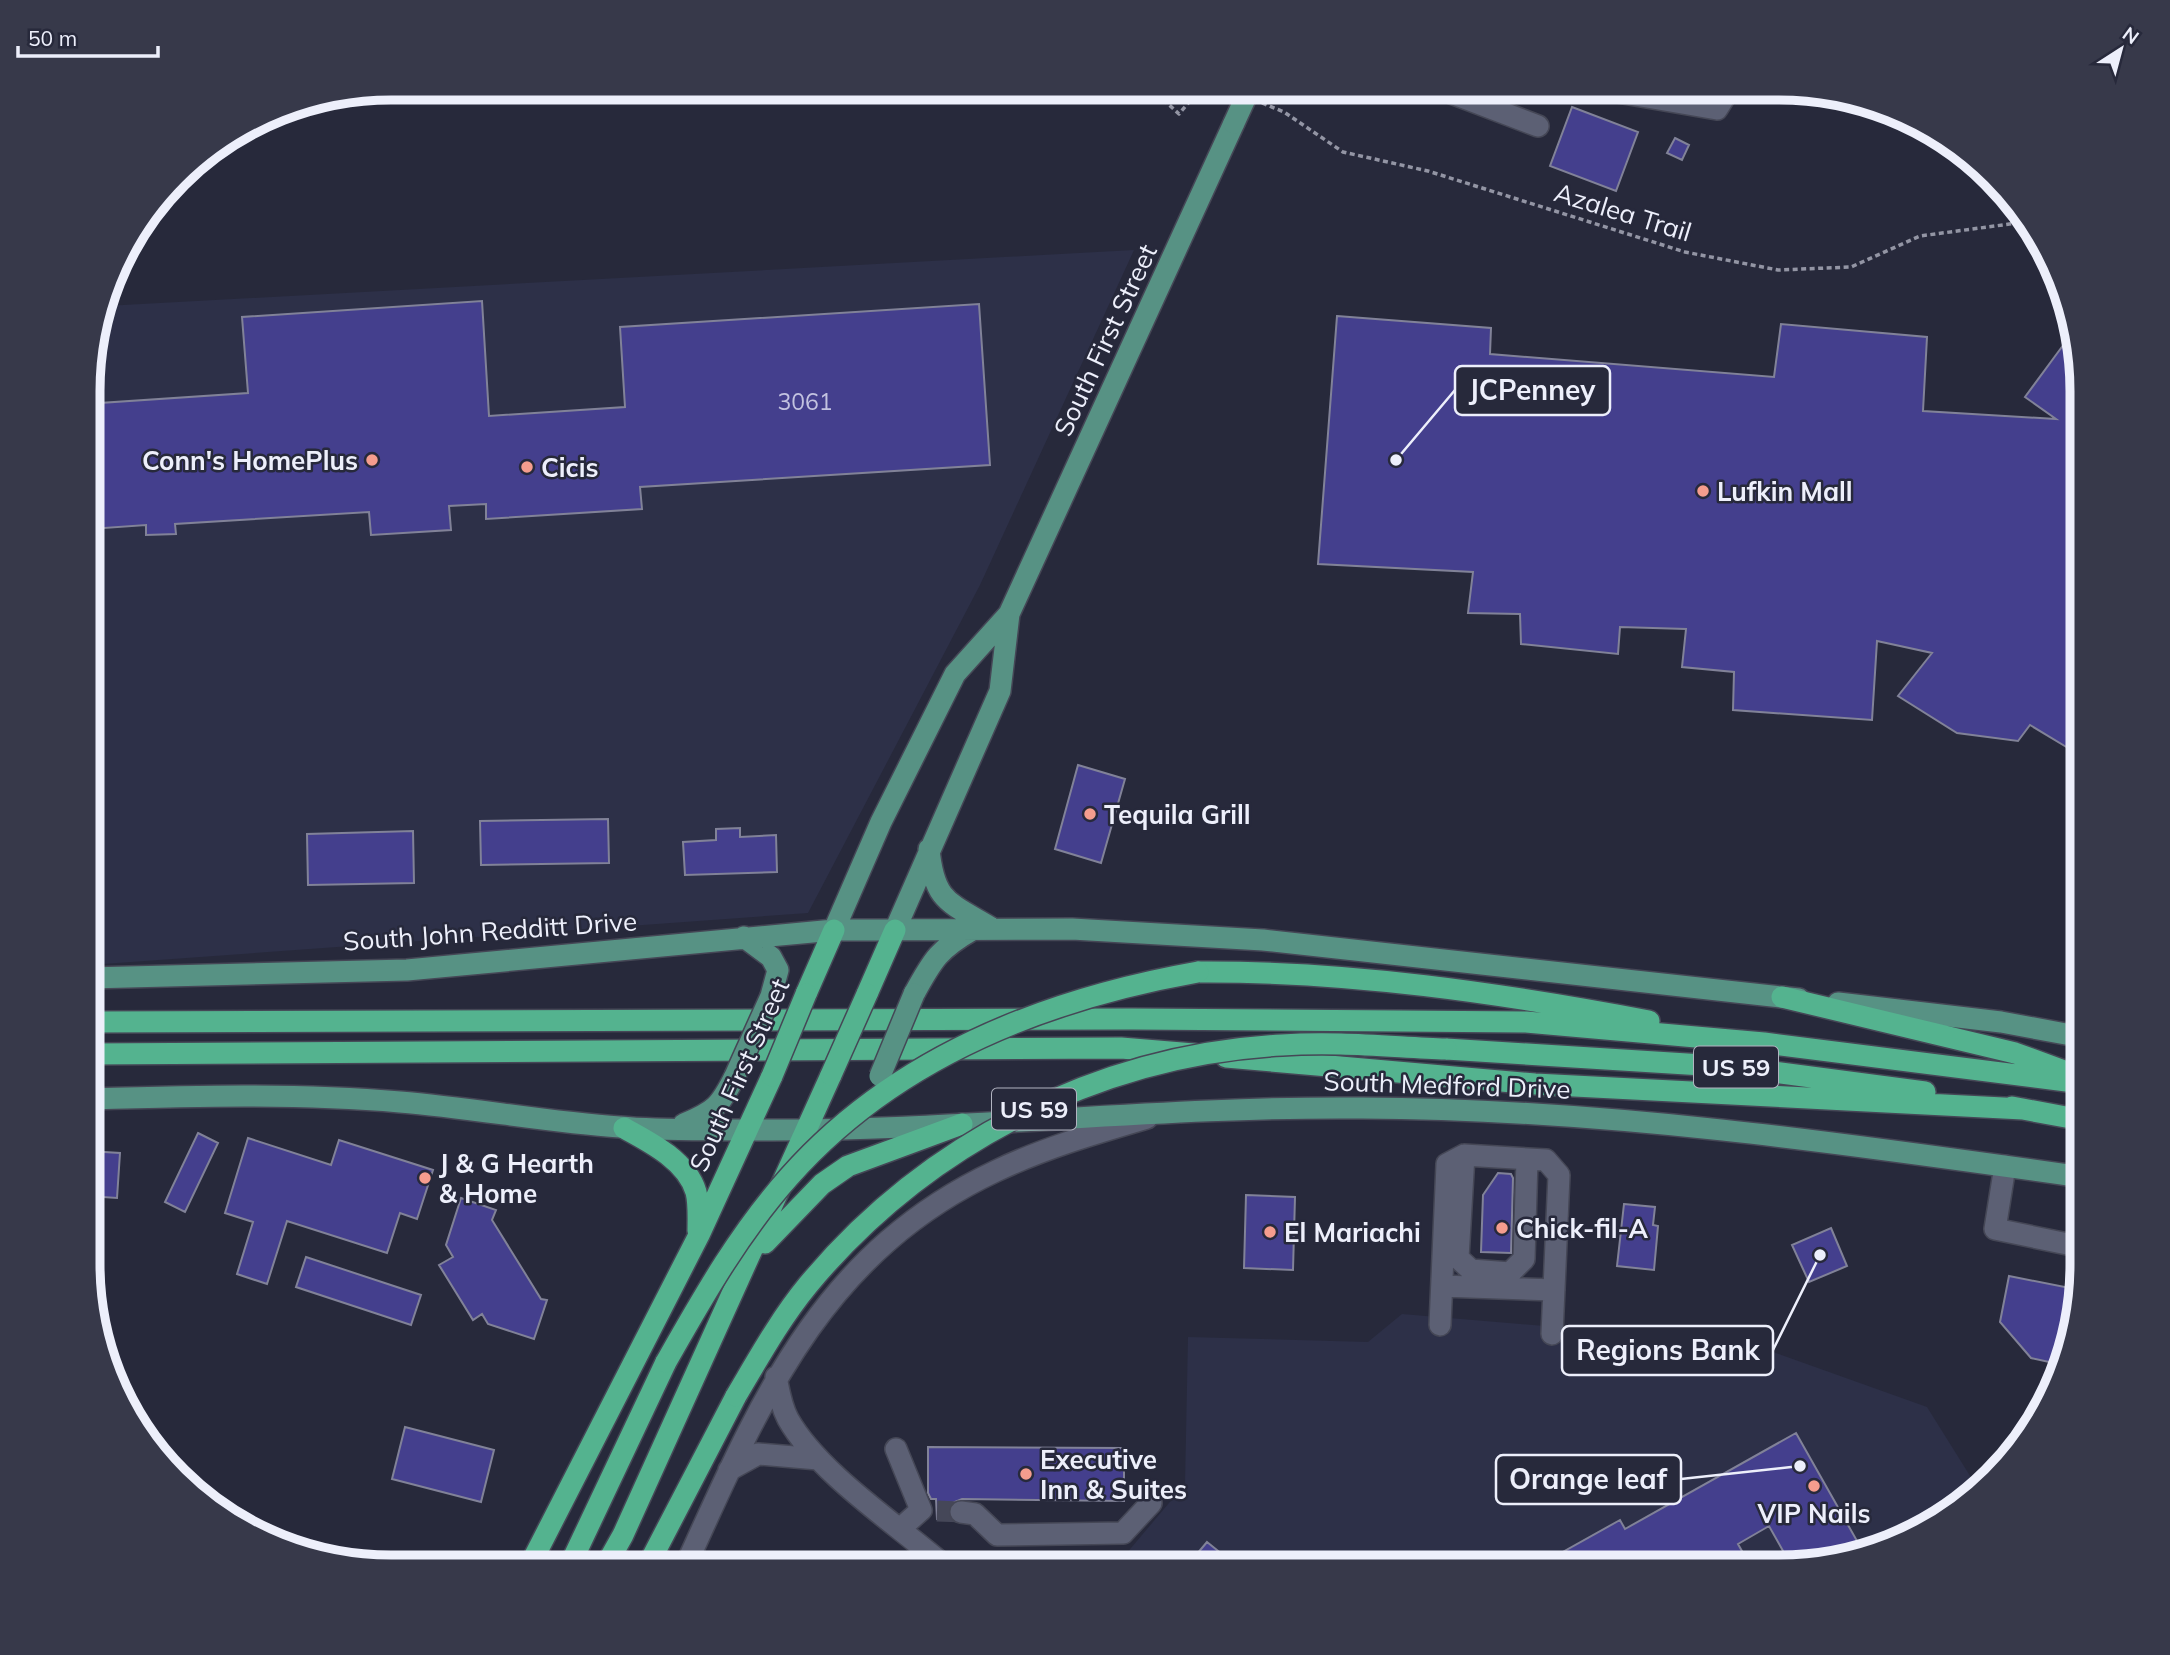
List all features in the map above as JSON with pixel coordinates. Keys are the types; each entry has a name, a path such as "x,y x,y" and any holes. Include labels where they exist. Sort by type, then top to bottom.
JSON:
{"highway":[{"name":"South First Street","path":"535,1555 699,1235 749,1130 834,930"},
{"name":"South First Street","path":"611,1555 746,1267 895,930"},
{"name":"US 59","path":"575,1555 666,1363 740,1237 790,1176 857,1113 956,1050 1063,1003 1127,986 1199,972 1269,972 1364,978 1596,1011 1764,1043 2070,1081"},
{"path":"1782,997 2015,1054 2070,1073"},
{"path":"100,1022 1132,1019 1526,1022 1764,1043"},
{"name":"US 59","path":"653,1555 736,1396 806,1287 880,1209 937,1164 1046,1102 1119,1074 1205,1053 1282,1044 1446,1049 1735,1066 1854,1081 2070,1118"},
{"path":"100,1054 1121,1048 1535,1084 2023,1109"},
{"path":"746,1267 800,1205 822,1184 848,1166 962,1124"},
{"path":"624,1128 660,1148 687,1176 696,1193 699,1235"}],"main road":[{"name":"South First Street","path":"834,930 881,822 955,674 1009,614 1234,123 1251,100"},
{"name":"South First Street","path":"895,930 1000,691 1009,614"},
{"path":"929,848 935,887 946,900 984,928"},
{"path":"885,1127 875,1091 914,994 931,963 945,946 984,928"},
{"path":"895,930 1072,929 1263,940 2001,1022 2070,1035"},
{"name":"South John Redditt Drive","path":"100,978 407,970 744,937 834,930 895,930"},
{"path":"676,1127 711,1113 723,1101 771,996 778,970 771,957 744,937"},
{"path":"100,1099 185,1096 397,1102 624,1128 808,1130"},
{"name":"South Medford Drive","path":"808,1130 962,1124 1169,1111 1368,1108 1598,1118 1825,1141 2070,1175"}],"street":[{"path":"1469,100 1538,127"},
{"path":"1664,100 1717,109 1723,100"},
{"path":"690,1555 752,1419 794,1346 832,1297 877,1251 931,1208 995,1171 1076,1139 1169,1111"},
{"path":"1464,1155 1458,1258 1471,1270 1510,1273 1524,1259 1527,1159"},
{"path":"1440,1325 1447,1164 1464,1155 1546,1160 1559,1175 1552,1334"},
{"path":"2005,1166 1995,1228 2070,1244"},
{"path":"1442,1286 1554,1290"},
{"path":"776,1377 788,1419 818,1459 932,1555"},
{"path":"896,1450 929,1510 901,1528"},
{"path":"729,1470 758,1454 818,1459"},
{"path":"961,1512 975,1514 997,1535 1122,1533 1151,1503"}],"path":[{"path":"1164,100 1179,114 1191,100"},
{"name":"Azalea Trail","path":"1263,100 1343,152 1428,171 1685,252 1778,270 1851,267 1920,236 2017,223"}],"shaded area":[{"path":"1134,250 980,585 808,913 100,964 100,372 105,334 113,306"},
{"path":"1402,1314 1748,1343 1927,1407 1973,1481 1941,1506 1891,1533 1836,1550 1798,1555 1125,1555 1185,1484 1188,1337 1368,1342"}],"building":[{"path":"1572,107 1638,132 1616,191 1550,166"},
{"path":"1675,138 1689,145 1682,160 1667,153"},
{"path":"482,301 489,416 625,407 620,327 979,304 990,465 640,487 642,509 486,519 486,504 449,506 451,530 371,535 369,512 175,524 176,534 146,535 146,525 100,528 100,403 248,393 242,317"},
{"name":"Lufkin Mall","path":"1337,316 1491,328 1490,354 1774,377 1781,324 1927,337 1923,411 2056,419 2025,397 2064,344 2067,346 2070,372 2070,749 2030,725 2018,741 1957,733 1898,696 1932,653 1877,641 1872,720 1733,710 1734,672 1682,667 1686,629 1620,627 1618,654 1521,644 1520,614 1468,613 1473,572 1318,564"},
{"name":"Tequila Grill","path":"1078,765 1125,779 1101,863 1055,849"},
{"path":"608,819 609,863 481,865 480,821"},
{"path":"740,828 740,837 776,835 777,872 685,875 683,842 716,840 716,829"},
{"path":"413,831 414,883 308,885 307,834"},
{"path":"198,1133 218,1143 185,1212 165,1202"},
{"path":"248,1138 331,1165 339,1140 433,1170 417,1219 400,1213 387,1253 287,1221 267,1284 237,1274 253,1222 225,1213"},
{"path":"100,1152 120,1153 117,1198 100,1197"},
{"name":"Chick-fil-A","path":"1498,1173 1511,1174 1513,1178 1511,1253 1481,1252 1483,1195"},
{"name":"El Mariachi","path":"1246,1195 1295,1197 1293,1270 1244,1268"},
{"path":"461,1198 496,1210 492,1220 541,1299 547,1300 534,1339 488,1324 482,1314 473,1320 439,1265 453,1257 446,1245"},
{"path":"1624,1204 1655,1207 1653,1225 1658,1226 1654,1270 1617,1266"},
{"path":"1831,1228 1847,1266 1809,1282 1792,1245"},
{"path":"306,1257 421,1295 411,1325 296,1287"},
{"path":"2009,1276 2069,1288 2065,1321 2053,1363 2031,1358 2000,1322"},
{"path":"405,1427 494,1450 481,1502 392,1479"},
{"path":"1796,1433 1859,1544 1817,1553 1785,1555 1769,1526 1738,1544 1744,1555 1557,1555 1620,1520 1625,1529"},
{"name":"Executive Inn & Suites","path":"928,1447 1124,1448 1124,1501 962,1499 950,1504 950,1519 937,1519 936,1499 931,1499 928,1493"},
{"path":"1207,1542 1223,1555 1196,1555"}],"tunnel":[{"path":"937,1511 961,1512"}],"place":[{"name":"Conn's HomePlus","path":"372,460"},
{"name":"JCPenney","path":"1396,460"},
{"name":"Cicis","path":"527,467"},
{"name":"Lufkin Mall","path":"1703,491"},
{"name":"Tequila Grill","path":"1090,814"},
{"name":"J & G Hearth & Home","path":"425,1178"},
{"name":"Chick-fil-A","path":"1502,1228"},
{"name":"El Mariachi","path":"1270,1232"},
{"name":"Regions Bank","path":"1820,1255"},
{"name":"Orange leaf","path":"1800,1466"},
{"name":"Executive Inn & Suites","path":"1026,1474"},
{"name":"VIP Nails","path":"1814,1486"}]}
